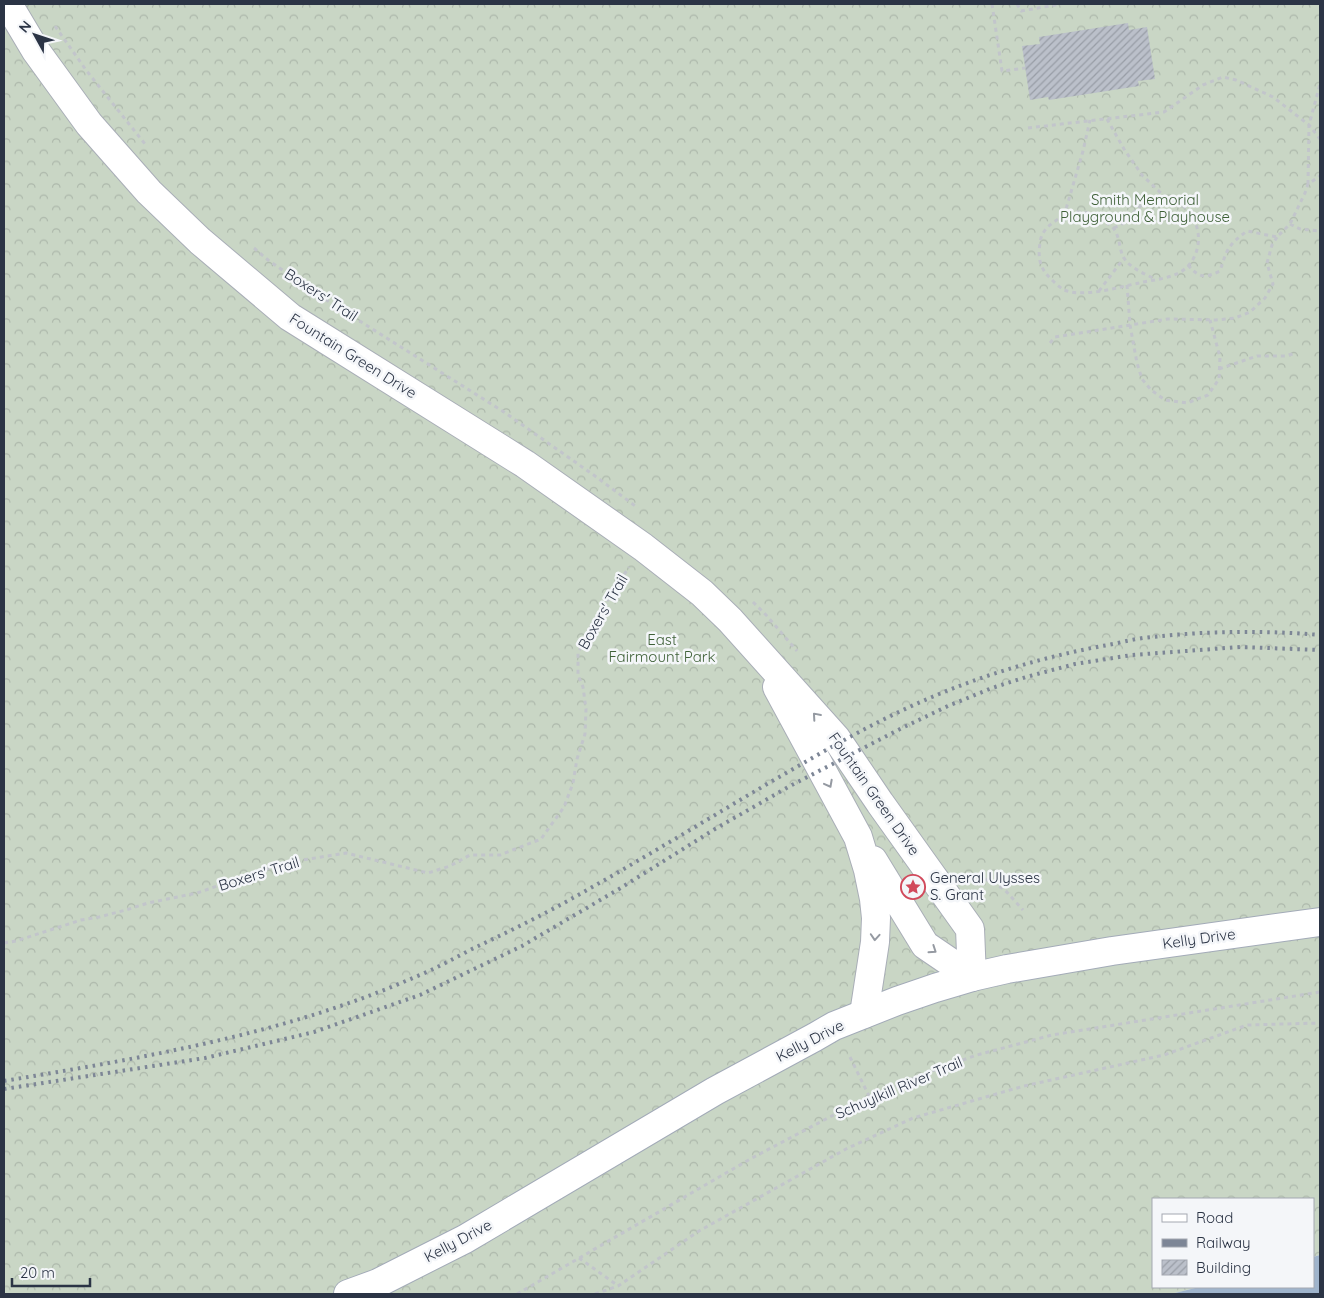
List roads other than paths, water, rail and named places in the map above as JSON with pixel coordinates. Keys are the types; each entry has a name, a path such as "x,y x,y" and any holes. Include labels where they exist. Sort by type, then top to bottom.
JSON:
{"street":[{"name":"Fountain Green Drive","path":"8,4 36,51 89,124 149,192 200,241 290,317 525,464 643,547 702,593 730,620 836,738 970,929 972,977"},
{"name":"Fountain Green Drive","path":"756,649 858,837 925,945 972,977"},
{"name":"Fountain Green Drive","path":"858,837 868,870 876,918 876,942 864,1014"},
{"name":"Kelly Drive","path":"348,1294 378,1283 465,1239 714,1091 834,1026 864,1014 935,988 1007,969 1112,951 1320,922"}],"water":[{"path":"1320,1255 1320,1294 1171,1294 1195,1288 1314,1288 1314,1257"}],"railway":[{"path":"4,1081 161,1053 265,1029 366,997 415,977 567,901 861,731 932,697 994,674 1059,655 1143,638 1232,632 1320,635"},
{"path":"4,1089 205,1058 314,1032 420,995 522,946 619,889 715,829 790,786 902,728 992,688 1075,664 1132,655 1240,647 1320,650"}],"place":[{"name":"General Ulysses S. Grant","path":"913,887"}],"park label":[{"name":"Smith Memorial Playground & Playhouse","path":"1145,208"},
{"name":"East Fairmount Park","path":"662,648"}]}
